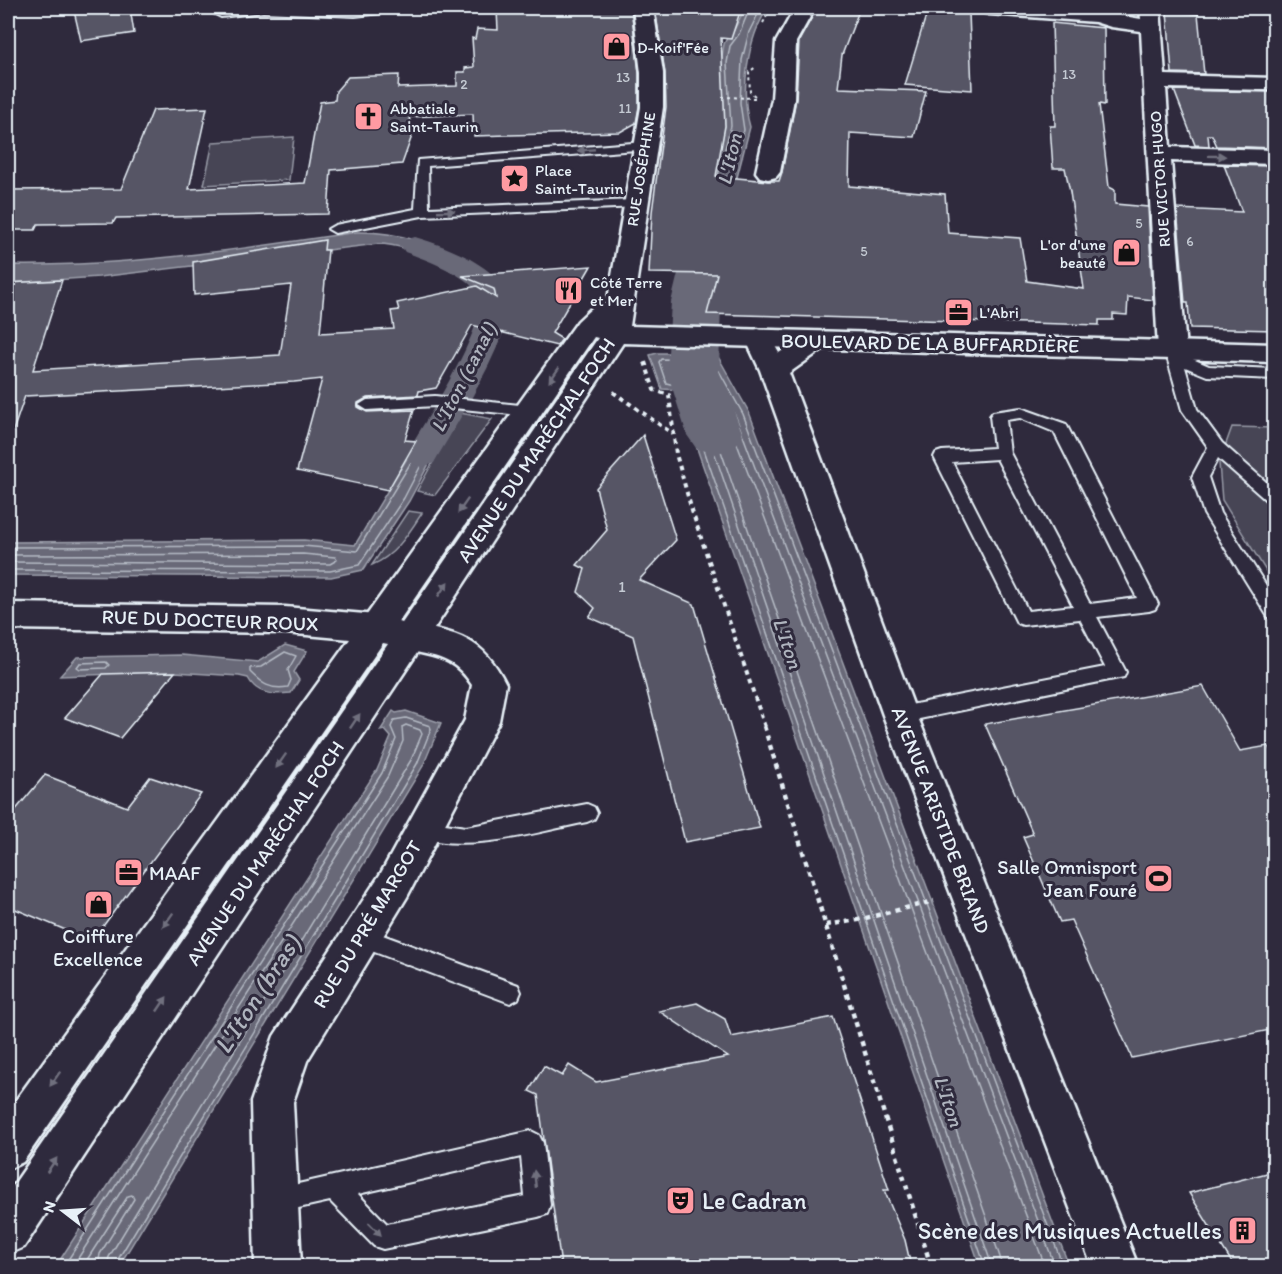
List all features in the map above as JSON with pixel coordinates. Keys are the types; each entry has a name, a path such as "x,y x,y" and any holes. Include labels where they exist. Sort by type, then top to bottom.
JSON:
{"main road":[{"name":"RUE JOSÉPHINE","path":"621,294 652,107 652,73 643,8"},
{"path":"768,172 783,99 786,42 806,8"},
{"path":"989,8 1098,16 1111,21 1150,17"},
{"name":"RUE VICTOR HUGO","path":"1150,17 1173,353"},
{"path":"1154,81 1275,84"},
{"path":"1159,154 1275,157"},
{"name":"AVENUE DU MARÉCHAL FOCH","path":"8,1231 393,633 529,411 587,327 621,294"},
{"name":"AVENUE DU MARÉCHAL FOCH","path":"8,1147 588,374 615,334 621,294"},
{"name":"BOULEVARD DE LA BUFFARDIÈRE","path":"587,327 615,334 681,338 758,338 1173,353 1275,353"},
{"name":"AVENUE ARISTIDE BRIAND","path":"758,338 774,370 900,715 1115,1266"},
{"path":"774,370 817,340"},
{"name":"RUE DU DOCTEUR ROUX","path":"8,616 285,620 393,633"},
{"name":"RUE DU PRÉ MARGOT","path":"278,1266 272,1102 289,1051 394,885 424,830 482,721 489,684 477,663 469,655 447,644 393,633"}],"lane":[{"path":"221,14 263,9 355,13 399,8"},
{"path":"422,212 422,163 645,146"},
{"path":"335,230 422,212 635,204"},
{"path":"1173,353 1207,371 1275,374"},
{"path":"1173,353 1190,410 1216,447 1275,498"},
{"path":"367,405 435,401 529,411"},
{"path":"900,715 1117,672 1084,612 1002,453 998,416 1020,413 1060,429 1149,604 1084,612 1023,618 942,457 1002,453"},
{"path":"1216,447 1200,477 1212,514 1275,612"},
{"path":"1249,475 1275,479"},
{"path":"424,830 466,836 586,813"},
{"path":"361,937 510,992"},
{"path":"276,1201 531,1143 538,1205 382,1237 335,1188"}],"path":[{"path":"722,97 747,98"},
{"path":"681,338 680,350 659,348 642,354 654,390 669,395 676,454 692,510 765,728 931,1266"},
{"path":"588,374 674,435"},
{"path":"826,925 858,920 932,902"}],"shaded area":[{"path":"294,137 289,180 204,185 213,142"},
{"path":"460,413 492,419 435,495 417,491"},
{"path":"1232,427 1274,428 1274,584 1222,500 1219,463"},
{"path":"408,511 422,513 407,536 394,550 372,565"}],"water":[{"path":"745,8 768,8 755,34 747,66 746,98 750,127 707,314 683,313 696,274 725,126 721,63 724,44"},
{"path":"357,232 388,234 418,241 474,266 452,271 435,261 397,246 378,244 99,277 8,283 8,265 140,260"},
{"path":"491,274 493,284 497,284 496,331 492,344 495,345 467,397 446,394 477,341 484,320 481,290 466,279"},
{"path":"716,353 749,412 1069,1266 980,1266 684,411 679,390 662,389 650,355"},
{"path":"436,410 456,413 409,501 363,570 331,577 8,575 8,542 304,540 355,545"},
{"path":"285,645 307,651 294,672 299,680 291,693 266,693 256,688 248,678 239,676 175,672 60,676 77,657 182,655 258,662"},
{"name":"L'Iton (bras)","path":"393,711 396,713 406,711 441,723 423,766 119,1266 56,1266 377,770 391,737 385,730 380,731"}],"building":[{"path":"130,8 134,33 81,41 74,11"},
{"path":"512,8 631,8 639,73 639,107 636,123 620,132 474,136 473,114 409,117 413,133 402,164 331,170 328,214 116,218 113,223 38,224 35,230 8,230 8,190 121,189 153,110 207,108 189,189 305,183 320,102 335,100 336,91 348,77 399,75 398,88 457,86 457,72 465,72 465,68 474,67 472,38 475,39 477,29 498,30 497,10 512,10"},
{"path":"655,8 717,8 740,12 731,39 721,38 725,126 716,176 779,181 796,99 799,41 817,8 860,8 842,55 838,88 926,91 914,137 850,133 849,186 945,194 948,233 1020,238 1027,281 1084,289 1065,168 1053,168 1050,126 1055,126 1052,23 1104,28 1105,105 1099,104 1109,187 1115,190 1115,204 1148,207 1153,300 1128,297 1127,315 1113,314 1113,320 1099,320 1099,325 707,314 717,274 649,273 652,212 666,107 665,73"},
{"path":"928,9 969,13 972,90 905,85"},
{"path":"1167,11 1198,14 1204,74 1172,73"},
{"path":"1174,90 1275,92 1275,148 1217,146 1212,135 1208,135 1209,146 1195,145"},
{"path":"1224,165 1275,166 1275,330 1190,328 1188,303 1185,303 1177,209 1242,212"},
{"path":"325,240 324,250 328,250 320,333 394,329 391,311 399,310 397,303 477,286 496,298 494,289 462,276 591,266 552,333 562,339 557,346 472,325 436,388 419,391 418,395 367,398 358,403 358,407 367,412 414,410 405,440 416,441 388,490 297,471 322,379 25,396 13,431 8,431 8,283 62,280 33,370 280,355 291,285 194,295 193,262"},
{"path":"643,435 676,540 639,580 694,604 760,828 685,842 633,636 589,617 595,608 578,592 585,569 577,565 607,530 596,488"},
{"path":"175,672 120,738 65,718 103,674"},
{"name":"Salle Omnisport Jean Fouré","path":"1203,686 1240,751 1268,746 1275,757 1275,1029 1132,1058 1071,920 1060,922 1023,837 1033,834 985,724"},
{"path":"45,775 127,807 150,777 201,794 92,941 8,906 8,819"},
{"path":"697,1003 725,1019 731,1037 833,1017 889,1190 884,1190 905,1240 911,1266 561,1266 538,1095 529,1091 544,1066 562,1076 569,1065 596,1082 728,1057 659,1011"},
{"name":"Scène des Musiques Actuelles","path":"1275,1171 1275,1266 1234,1266 1189,1193"}],"waterway":[{"name":"L'Iton","path":"712,228 696,302 693,371 715,435"},
{"name":"L'Iton (canal)","path":"415,246 471,272 489,289 494,298 494,311 479,352 422,455"}],"place":[{"name":"D-Koif'Fée","path":"616,47"},
{"name":"Abbatiale Saint-Taurin","path":"369,117"},
{"name":"Place Saint-Taurin","path":"514,179"},
{"name":"L'or d'une beauté","path":"1127,253"},
{"name":"Côté Terre et Mer","path":"569,291"},
{"name":"L'Abri","path":"958,312"},
{"name":"MAAF","path":"128,873"},
{"name":"Salle Omnisport Jean Fouré","path":"1158,878"},
{"name":"Coiffure Excellence","path":"98,905"},
{"name":"Le Cadran","path":"681,1200"},
{"name":"Scène des Musiques Actuelles","path":"1243,1230"}]}
